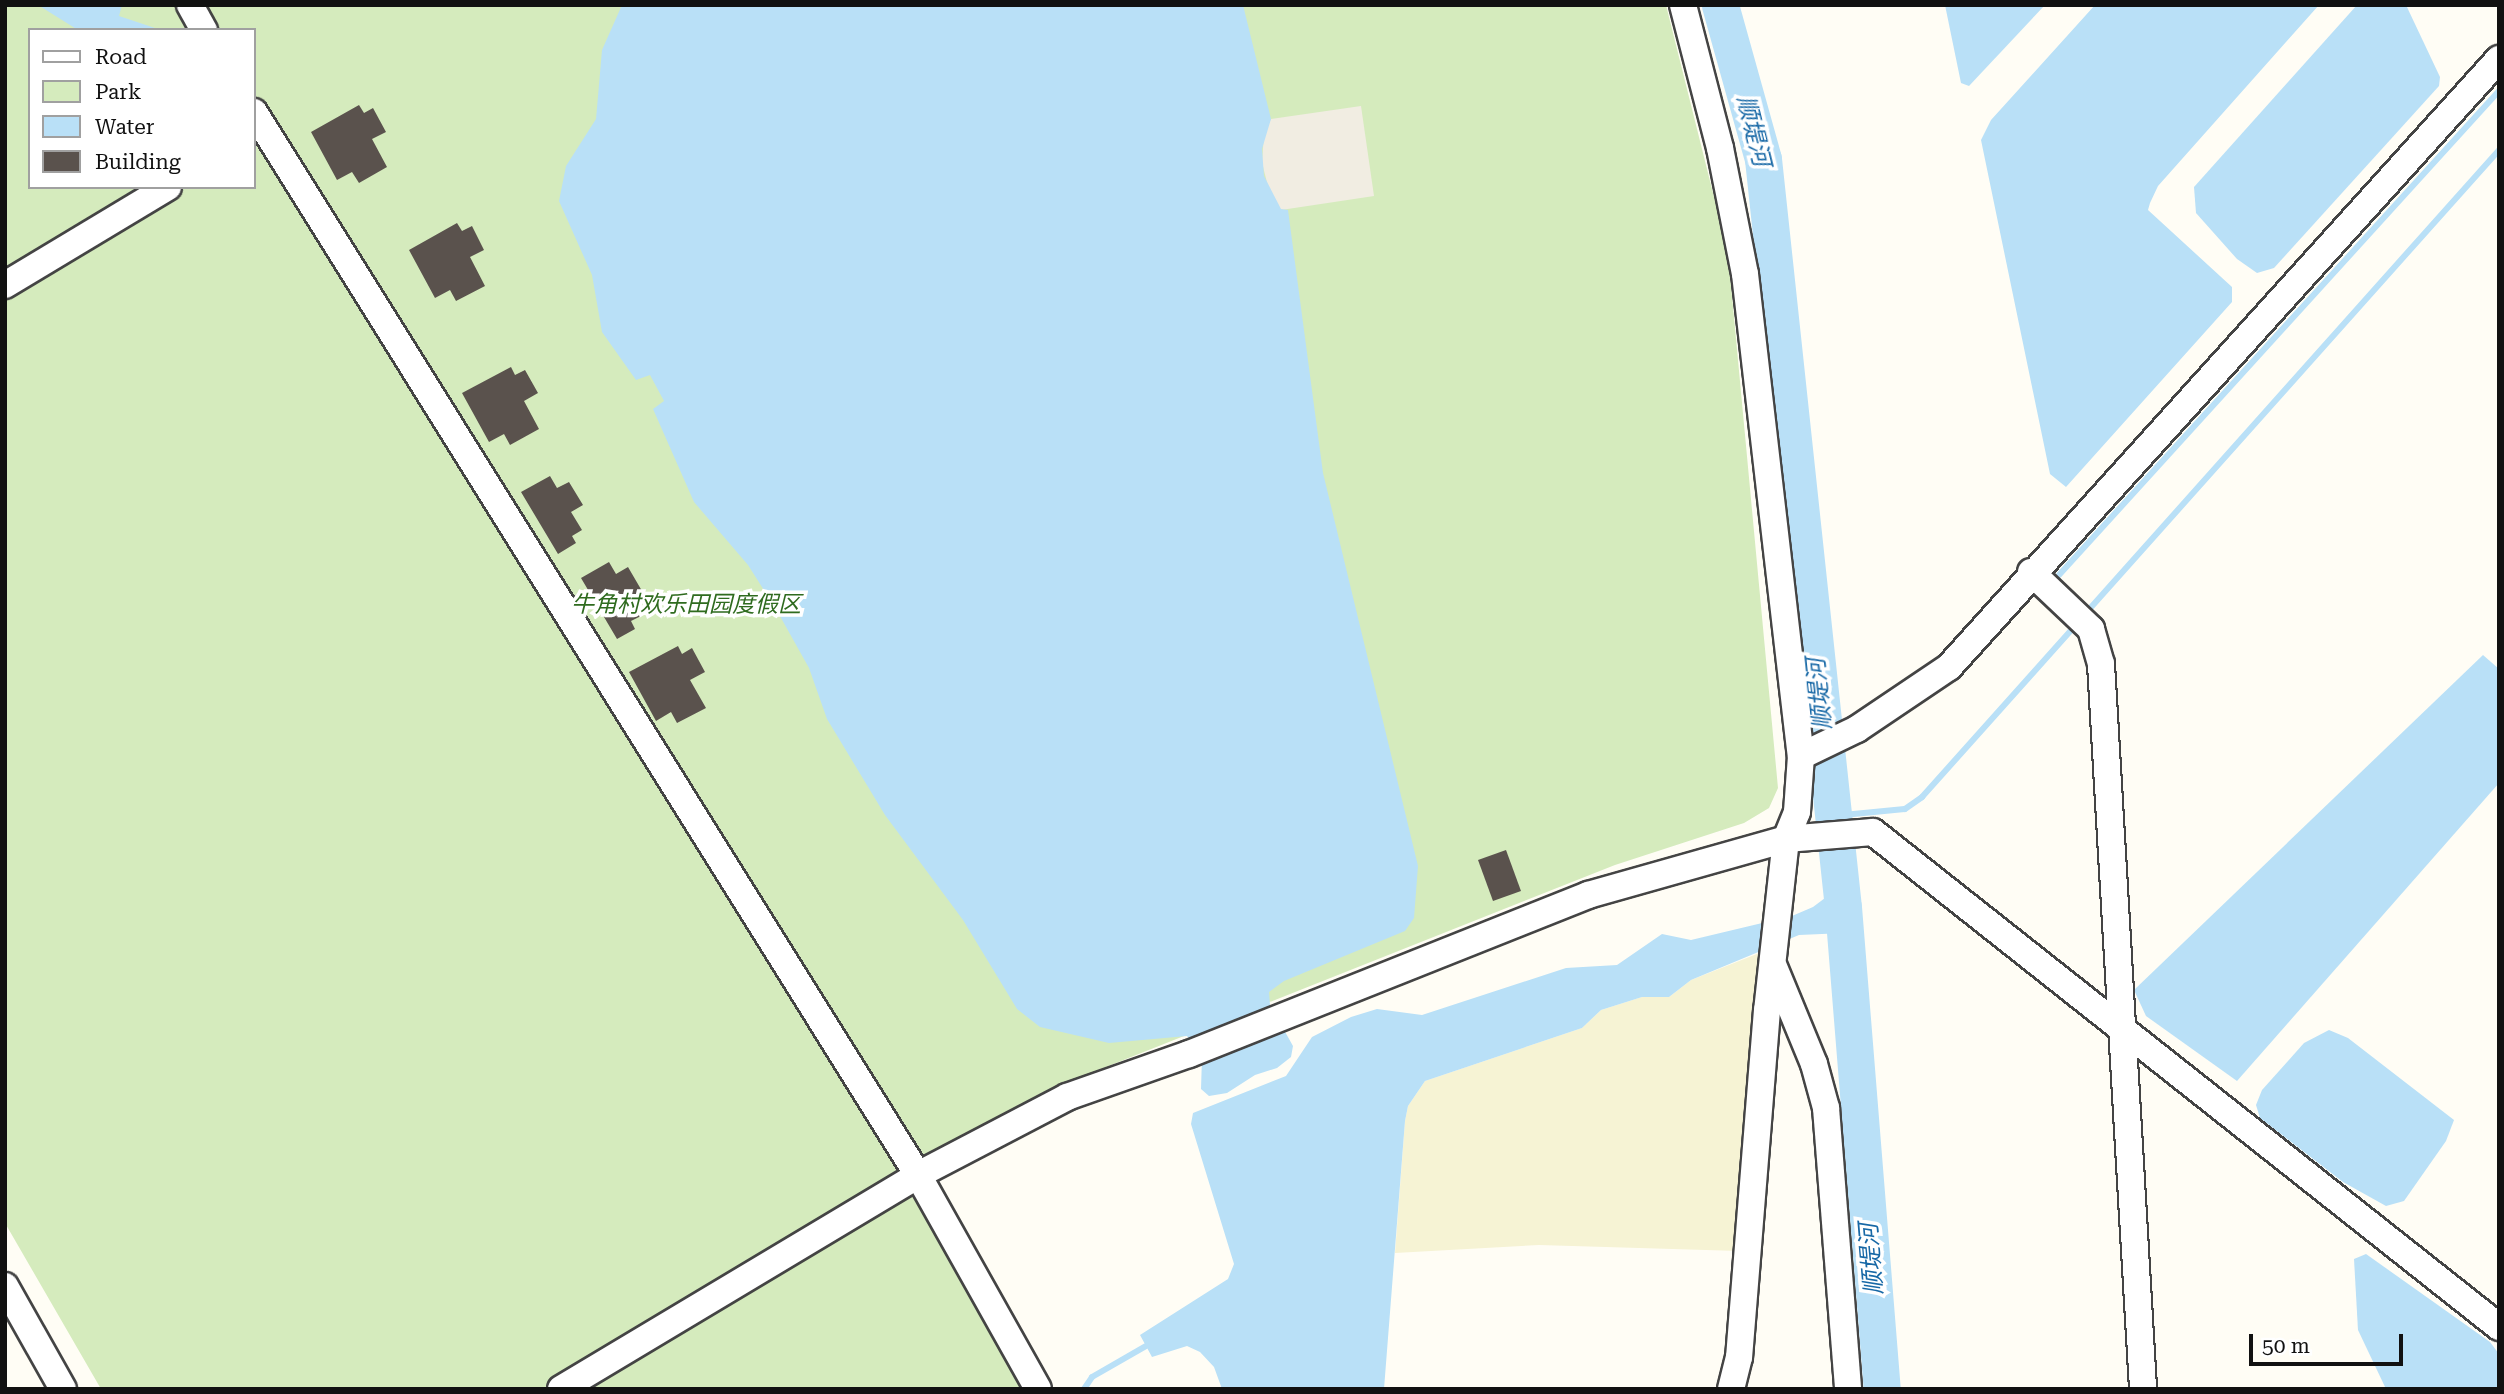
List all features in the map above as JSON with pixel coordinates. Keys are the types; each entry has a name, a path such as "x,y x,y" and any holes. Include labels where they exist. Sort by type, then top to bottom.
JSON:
{"street":[{"path":"190,5 203,28"},
{"path":"1683,5 1720,148 1745,274 1801,756 1796,838 1773,962 1739,1357 1731,1389"},
{"path":"1801,756 1857,729 1950,667 2031,572 2499,60"},
{"path":"257,126 918,1175 1038,1389"},
{"path":"5,285 165,189"},
{"path":"2031,572 2083,621 2102,664 2143,1389"},
{"path":"561,1389 918,1175 1067,1097 1189,1054 1588,895 1796,838 1873,832 2499,1327"},
{"path":"1773,962 1814,1064 1826,1108 1848,1389"},
{"path":"5,1286 53,1385"}],"shaded area":[{"path":"1361,106 1374,196 1281,210 1270,194 1262,163 1264,133 1271,119"},
{"path":"1767,950 1739,1251 1539,1245 1395,1253 1405,1121 1408,1106 1425,1081 1582,1028 1601,1010 1642,997 1669,997 1691,980"}],"green space":[{"name":"牛角村欢乐田园度假区","path":"5,5 1666,5 1728,253 1778,788 1769,808 1744,823 1615,865 1058,1086 902,1170 1025,1389 101,1389 5,1223"}],"water":[{"path":"38,5 122,5 119,16 155,28 75,28"},
{"path":"622,5 1243,5 1271,119 1262,149 1264,176 1281,209 1288,210 1323,473 1418,866 1414,918 1405,931 1284,981 1269,992 1270,1005 1293,1046 1291,1057 1277,1068 1255,1075 1227,1093 1209,1096 1201,1089 1202,1057 1187,1036 1109,1043 1040,1027 1017,1009 963,920 885,815 827,719 809,668 776,609 748,565 694,502 653,409 664,401 650,375 636,380 602,332 592,275 559,201 566,166 596,119 602,50"},
{"path":"1945,5 2045,5 1969,86 1961,83"},
{"path":"2095,5 2319,5 2158,186 2150,203 2148,210 2232,287 2232,302 2066,487 2050,474 1981,140 1991,120"},
{"path":"2357,5 2406,5 2440,77 2439,86 2274,268 2257,273 2237,259 2196,213 2194,187"},
{"path":"2483,655 2499,669 2499,783 2237,1081 2146,1016 2134,990"},
{"path":"1841,886 1845,933 1799,935 1691,980 1669,997 1642,997 1601,1010 1582,1028 1425,1081 1408,1106 1405,1121 1384,1389 1222,1389 1214,1367 1200,1352 1187,1346 1152,1357 1140,1335 1228,1279 1234,1264 1191,1124 1193,1113 1286,1076 1312,1037 1351,1017 1377,1009 1422,1015 1566,968 1617,965 1662,934 1691,940 1792,916 1813,907"},
{"path":"2329,1030 2348,1038 2454,1120 2446,1141 2404,1201 2386,1206 2343,1182 2260,1118 2256,1105 2262,1090 2304,1043"},
{"path":"2366,1254 2490,1342 2499,1354 2499,1389 2386,1389 2358,1330 2354,1259"}],"building":[{"path":"359,105 364,113 373,108 386,132 372,139 387,167 359,183 352,172 337,180 311,132"},
{"path":"457,223 462,231 472,226 484,250 470,257 485,286 456,301 450,290 435,298 409,250"},
{"path":"511,367 515,375 525,370 538,393 524,401 539,429 510,445 504,434 489,442 462,393"},
{"path":"550,476 557,488 569,482 583,505 571,512 582,530 572,536 576,543 558,554 521,492"},
{"path":"609,562 616,574 628,567 642,591 630,597 641,616 631,621 635,629 617,639 581,578"},
{"path":"678,646 682,654 692,648 705,672 690,680 706,708 677,723 671,712 656,721 629,672"},
{"path":"1506,850 1521,891 1493,901 1478,860"}],"waterway":[{"name":"顺堤河","path":"1720,5 1763,159 1843,907 1882,1389"},
{"path":"2059,575 2499,91"},
{"path":"2085,614 2499,150"},
{"path":"1833,816 1905,809 1922,797 2076,625"},
{"path":"1084,1389 1092,1377 1146,1346"}]}
